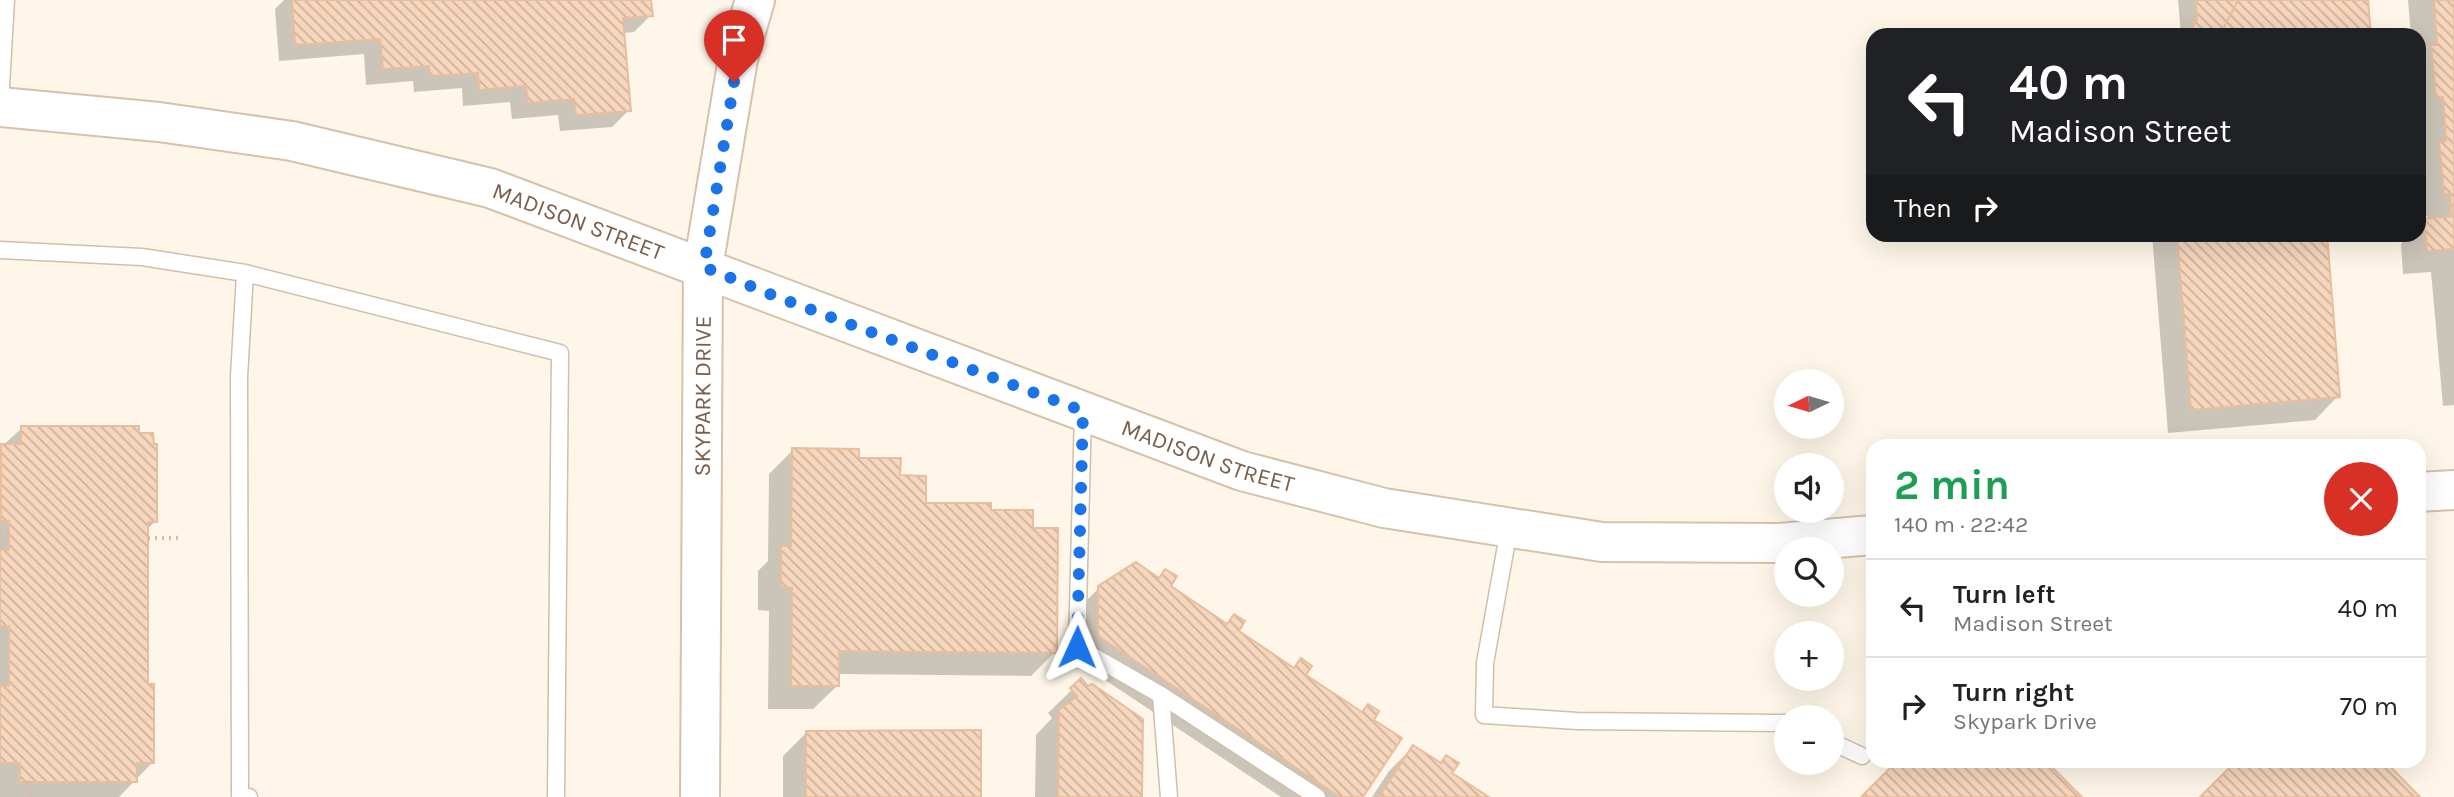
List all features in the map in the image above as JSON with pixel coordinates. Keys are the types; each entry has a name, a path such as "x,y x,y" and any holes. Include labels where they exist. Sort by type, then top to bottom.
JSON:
{"main road":[{"name":"SKYPARK DRIVE","path":"700,797 704,267 738,59 755,0"},
{"name":"MADISON STREET","path":"0,105 159,122 292,141 490,188 1242,471 1384,508 1602,542 1779,543 1866,536"},
{"path":"2426,492 2454,490"}],"lane":[{"path":"0,105 6,0"},
{"path":"0,250 142,257 245,273 559,353 556,797"},
{"path":"245,273 239,377 240,795 249,797"},
{"path":"1083,411 1077,647 1161,695 1317,797"},
{"path":"1509,529 1485,663 1484,715 1577,721 1774,723"},
{"path":"1161,695 1168,797"},
{"path":"1844,748 1862,755"}],"path":[{"path":"0,534 9,534"},
{"path":"148,538 180,538"},
{"path":"27,781 33,797"}],"building":[{"path":"292,0 651,0 653,16 623,18 631,111 576,115 574,99 528,103 526,86 479,90 478,73 430,76 429,66 383,69 380,39 295,45"},
{"path":"2196,0 2238,0 2224,28 2192,28 2197,19"},
{"path":"2238,0 2368,0 2370,28 2224,28"},
{"path":"2434,0 2454,0 2454,249 2427,251 2426,219 2452,216 2450,194 2444,194 2439,142 2446,141 2443,97 2436,98 2431,45 2437,45"},
{"path":"2178,242 2328,242 2340,397 2191,410"},
{"path":"21,426 139,426 139,433 153,433 154,444 157,444 157,522 148,522 148,684 154,684 154,763 137,763 137,782 20,782 20,763 0,763 0,686 9,686 9,626 0,626 0,550 9,550 9,521 1,521 1,444 21,444"},
{"path":"792,448 859,449 859,458 901,458 900,475 926,476 926,503 991,503 991,510 1033,510 1033,528 1058,528 1057,653 839,651 839,686 791,686 792,588 781,587 781,546 791,546"},
{"path":"1136,562 1159,578 1165,569 1177,576 1171,586 1227,624 1234,614 1245,621 1239,631 1294,668 1301,658 1312,666 1306,675 1362,712 1368,704 1379,711 1374,720 1402,738 1363,797 1340,797 1098,636 1098,586"},
{"path":"1081,678 1088,686 1092,684 1143,719 1142,797 1058,797 1059,710 1077,696 1070,688"},
{"path":"981,730 981,797 806,797 806,731"},
{"path":"1413,745 1441,763 1446,755 1459,763 1452,773 1489,797 1379,797"},
{"path":"1890,768 2053,768 2082,797 1861,797"},
{"path":"2229,768 2392,768 2420,797 2200,797"}],"route":[{"path":"734,82 704,267 777,297 1083,411 1077,647"}]}
